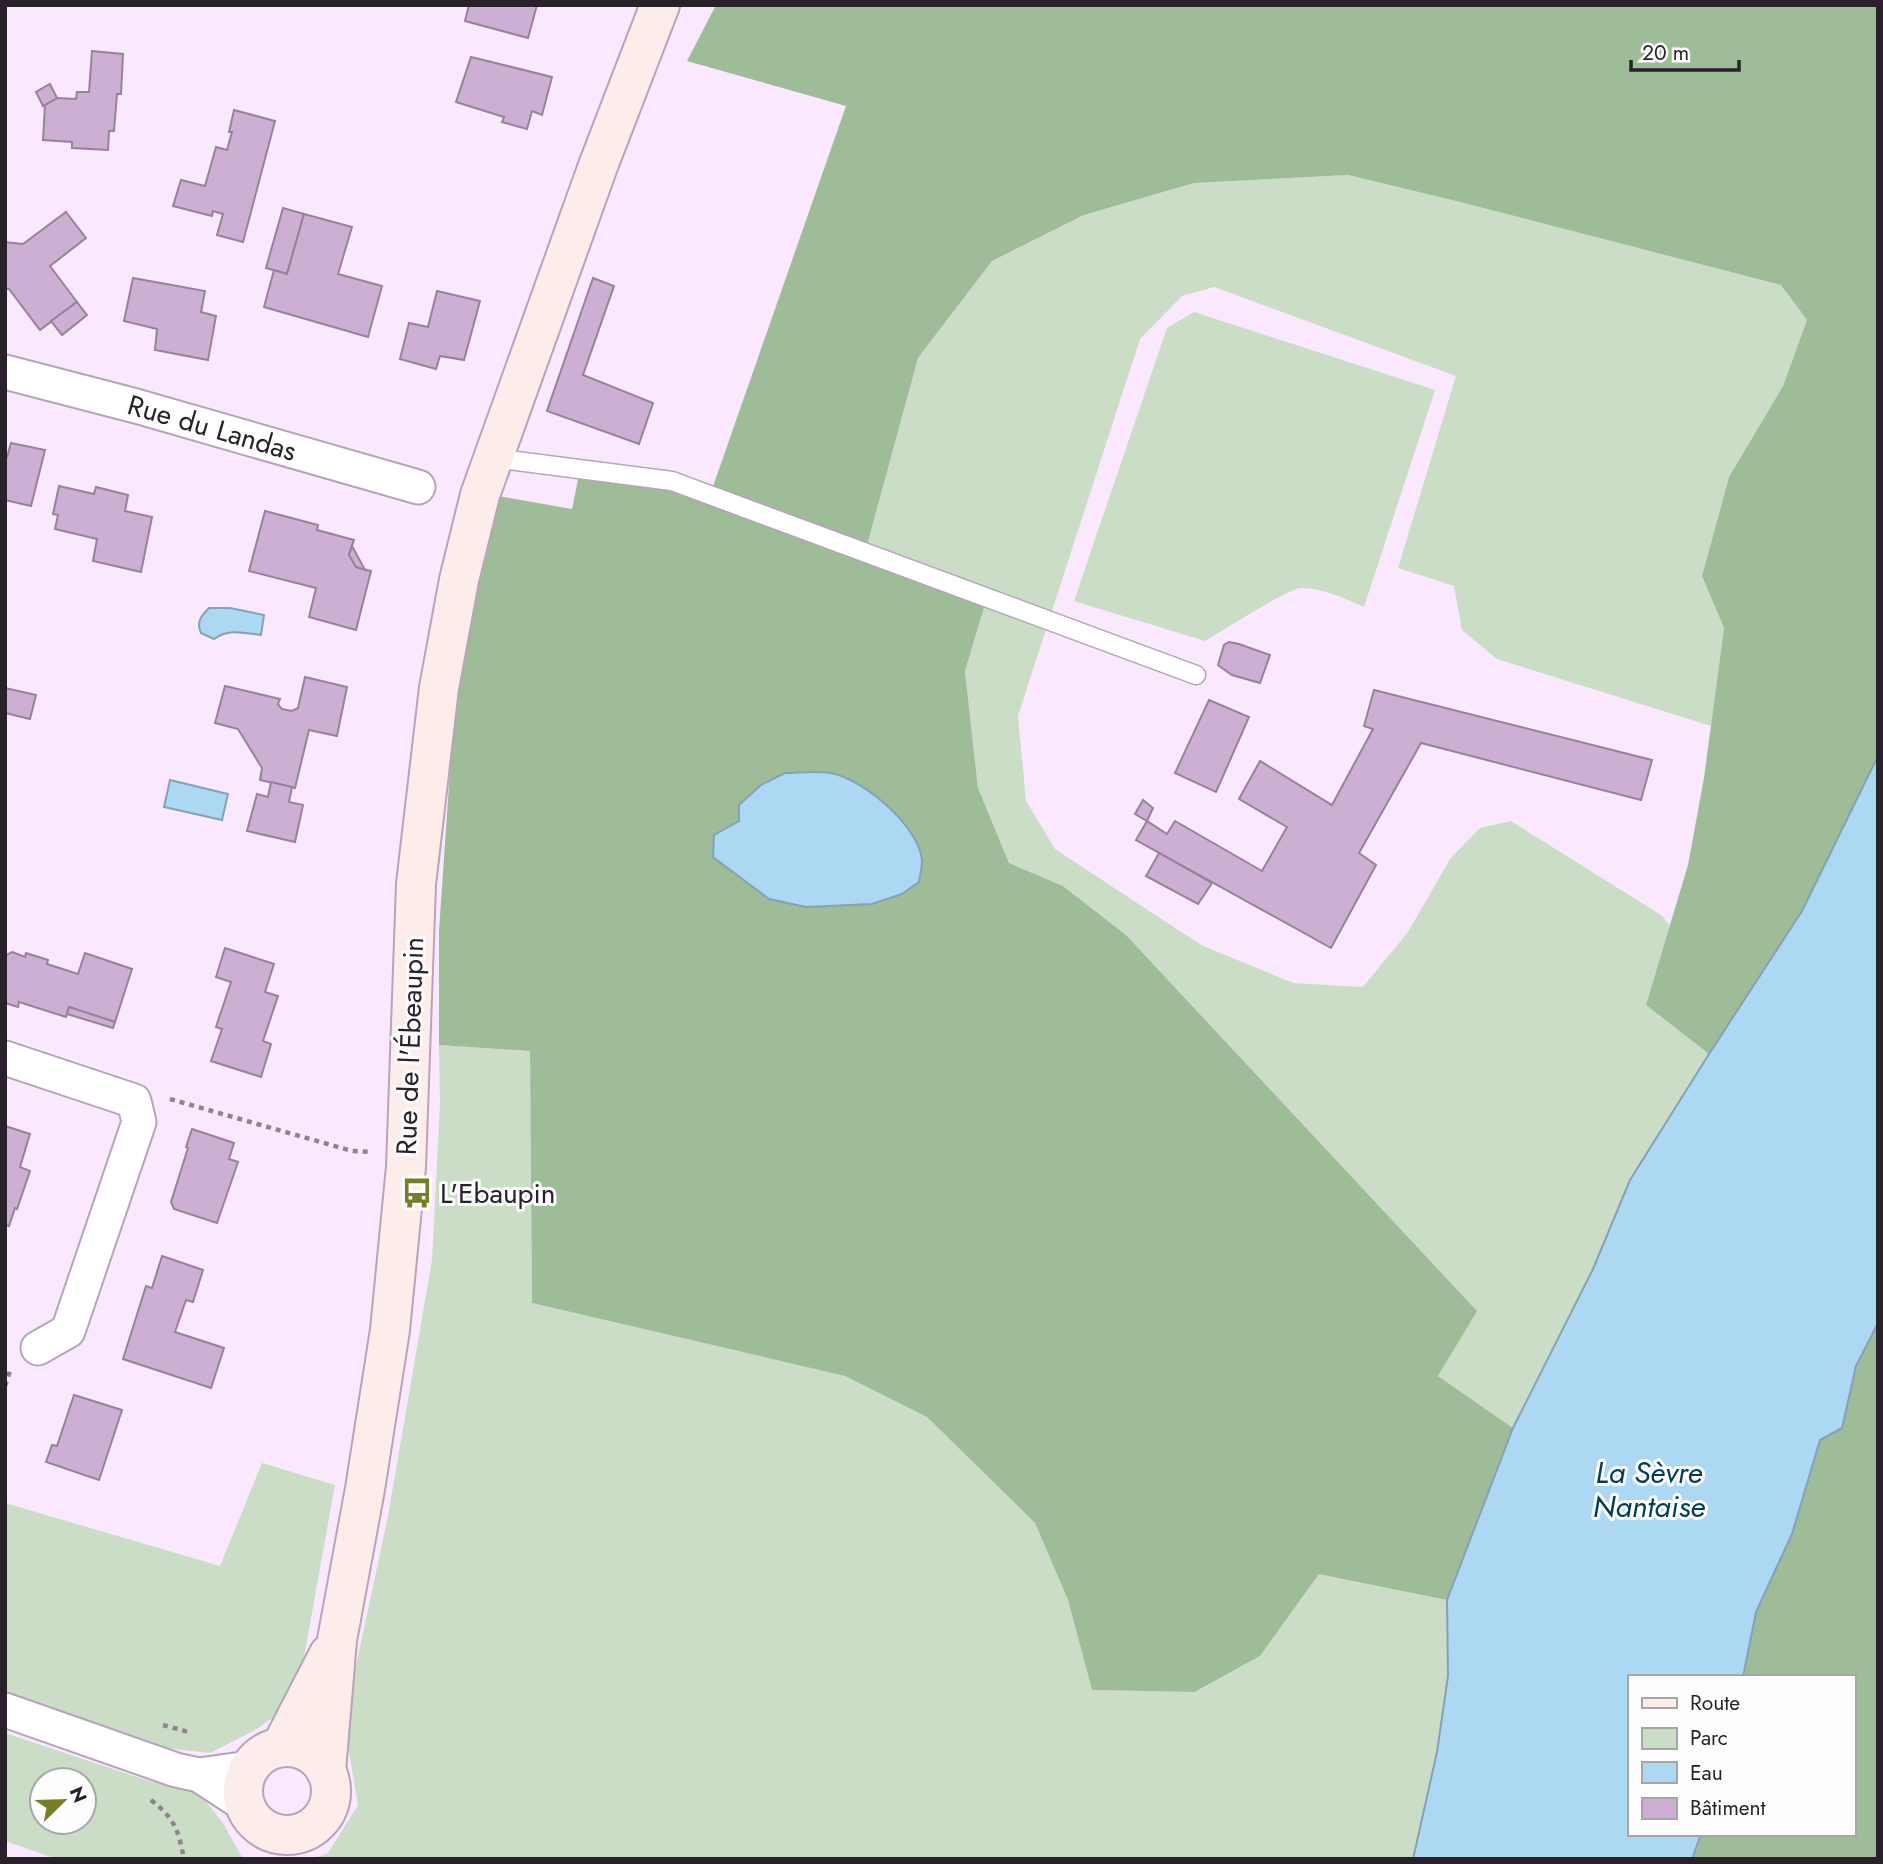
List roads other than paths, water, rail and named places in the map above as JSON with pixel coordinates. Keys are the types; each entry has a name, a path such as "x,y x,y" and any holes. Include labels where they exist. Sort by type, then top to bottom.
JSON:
{"street":[{"name":"Rue de l'Ébeaupin","path":"326,1771 337,1640 365,1489 390,1330 407,1154 416,884 439,688 459,580 480,495 598,166 660,5"},
{"name":"Rue du Landas","path":"5,372 418,486"},
{"path":"5,1058 134,1101 139,1122 68,1331 38,1348"},
{"name":"Rue de l'Ébeaupin","path":"281,1747 337,1640"},
{"path":"5,1710 176,1770 199,1775 249,1768"},
{"path":"199,1775 259,1831 293,1835 302,1845 326,1812 331,1798 331,1784 318,1759 294,1747 281,1747 257,1758 249,1768 242,1794 259,1831"}],"lane":[{"path":"493,458 672,481 1196,675"}],"water":[{"path":"209,608 230,608 264,615 261,635 231,632 214,639 201,633 200,619"},
{"name":"La Sèvre Nantaise","path":"1878,756 1878,1323 1856,1366 1842,1428 1820,1440 1792,1534 1756,1612 1743,1675 1628,1675 1628,1836 1700,1836 1692,1859 1413,1859 1437,1752 1448,1676 1447,1600 1513,1428 1593,1269 1630,1180 1802,911"},
{"path":"785,773 835,774 875,796 901,820 919,847 922,860 919,882 902,894 872,904 806,907 769,899 713,857 714,835 739,821 739,805 761,785"},
{"path":"170,780 228,794 222,820 164,807"}],"place":[{"name":"L'Ebaupin","path":"417,1193"}]}
